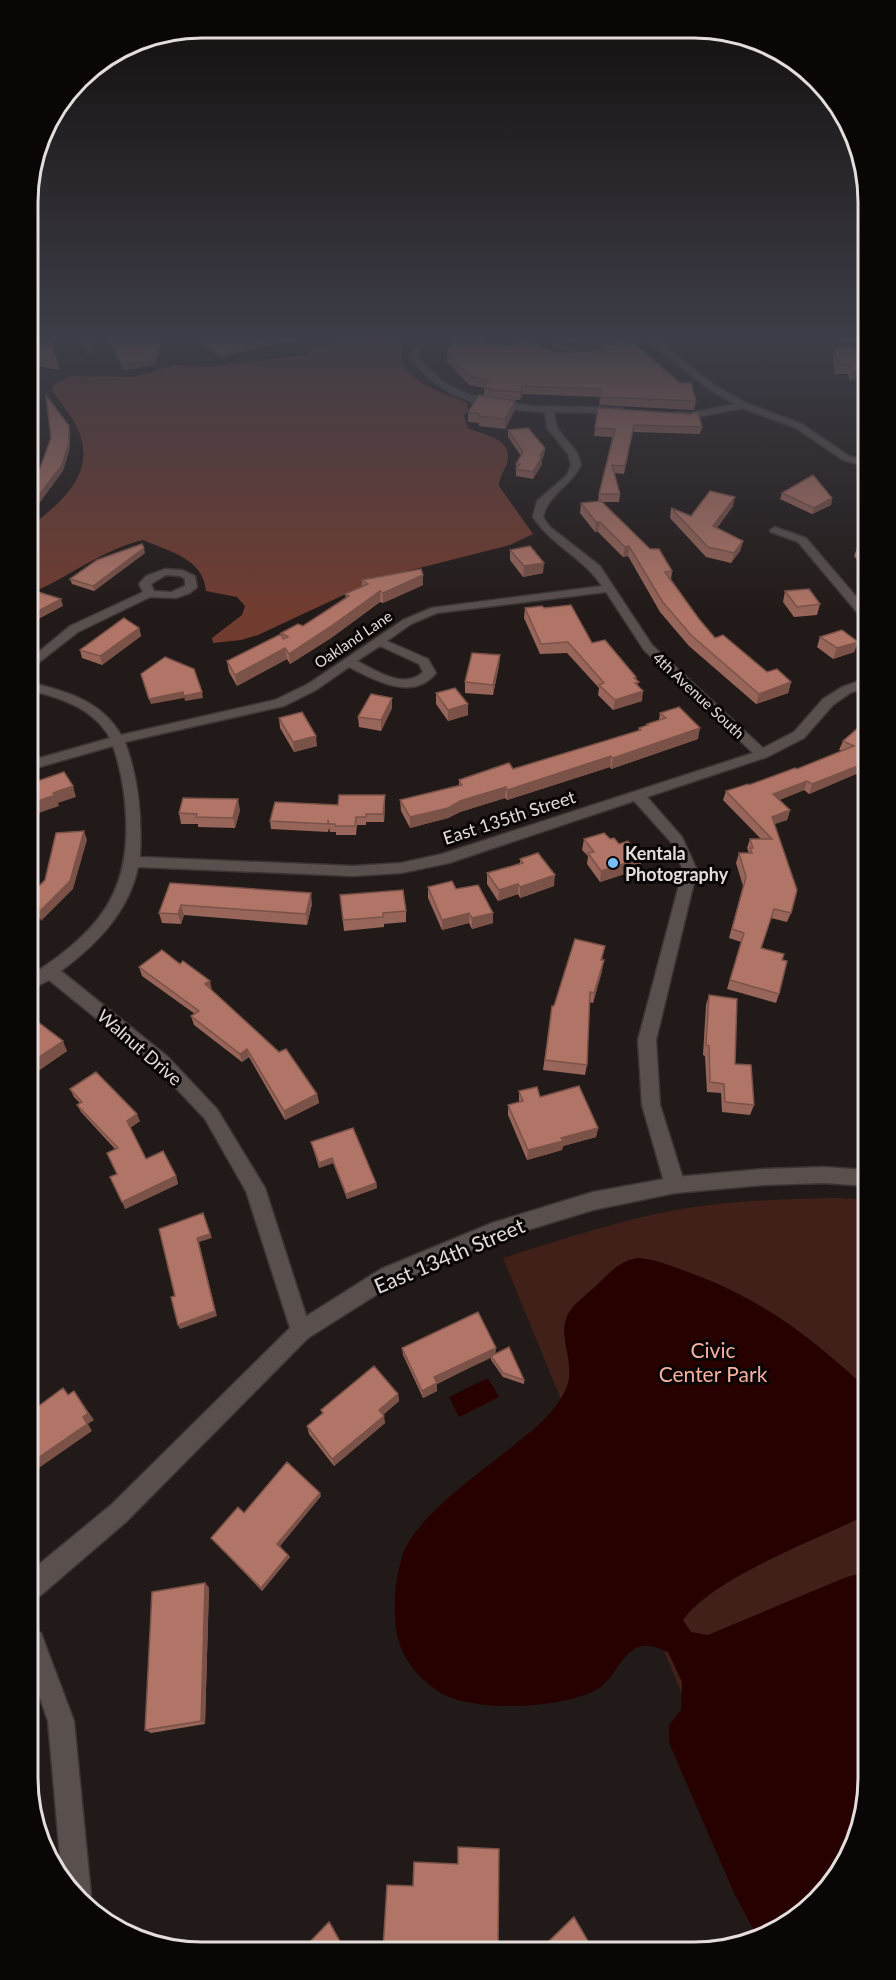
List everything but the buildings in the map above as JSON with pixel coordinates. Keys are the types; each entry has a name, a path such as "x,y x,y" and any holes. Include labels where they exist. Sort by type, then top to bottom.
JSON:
{"street":[{"name":"4th Avenue South","path":"553,429 573,454 576,465 571,476 541,503 538,517 546,529 596,568 648,647 762,754"},
{"path":"804,429 846,458 858,461"},
{"path":"775,530 802,540 858,607"},
{"name":"Oakland Lane","path":"38,763 118,740 279,703 312,687 407,622 435,610 611,588"},
{"path":"38,659 74,629 149,593"},
{"path":"349,662 398,683 421,681 430,673 424,662 378,641"},
{"name":"East 135th Street","path":"132,862 353,871 401,868 444,859 762,754 799,735 828,702 846,690 858,686"},
{"path":"38,688 62,694 98,714 118,740 127,764 132,862 123,890 111,913 89,939 38,979"},
{"path":"637,795 677,840 690,870 647,1040 651,1104 675,1185"},
{"name":"Walnut Drive","path":"50,971 161,1060 211,1114 255,1188 301,1331"},
{"name":"East 134th Street","path":"38,1581 119,1513 301,1331 388,1276 492,1232 593,1201 675,1185 763,1177 824,1175 858,1177"},
{"path":"38,1658 61,1720 76,1884"}],"green space":[{"name":"Civic Center Park","path":"858,1199 858,1789 853,1821 842,1851 831,1870 803,1902 775,1921 503,1258 654,1214 737,1202"}],"shaded area":[{"path":"78,429 472,429 493,437 504,445 508,458 499,486 533,534 510,545 380,578 258,635 241,640 213,643 212,638 242,615 245,606 237,597 206,591 204,580 192,564 174,553 143,540 113,550 38,590 38,521 61,500 78,477 83,450"},
{"name":"Civic Center Park","path":"634,1259 653,1260 739,1294 805,1336 858,1381 858,1519 742,1574 698,1604 683,1620 691,1632 708,1635 858,1574 858,1789 853,1821 842,1851 818,1887 794,1909 754,1931 735,1895 669,1743 669,1725 681,1710 682,1682 668,1652 647,1646 634,1649 625,1657 606,1683 586,1694 543,1704 493,1706 470,1703 450,1697 435,1689 410,1665 397,1636 396,1583 403,1554 411,1538 438,1507 551,1412 561,1399 568,1381 569,1362 564,1334 567,1316 577,1302 617,1266"},
{"path":"488,1378 499,1397 459,1417 449,1397"}],"place":[{"name":"Kentala Photography","path":"613,863"}]}
